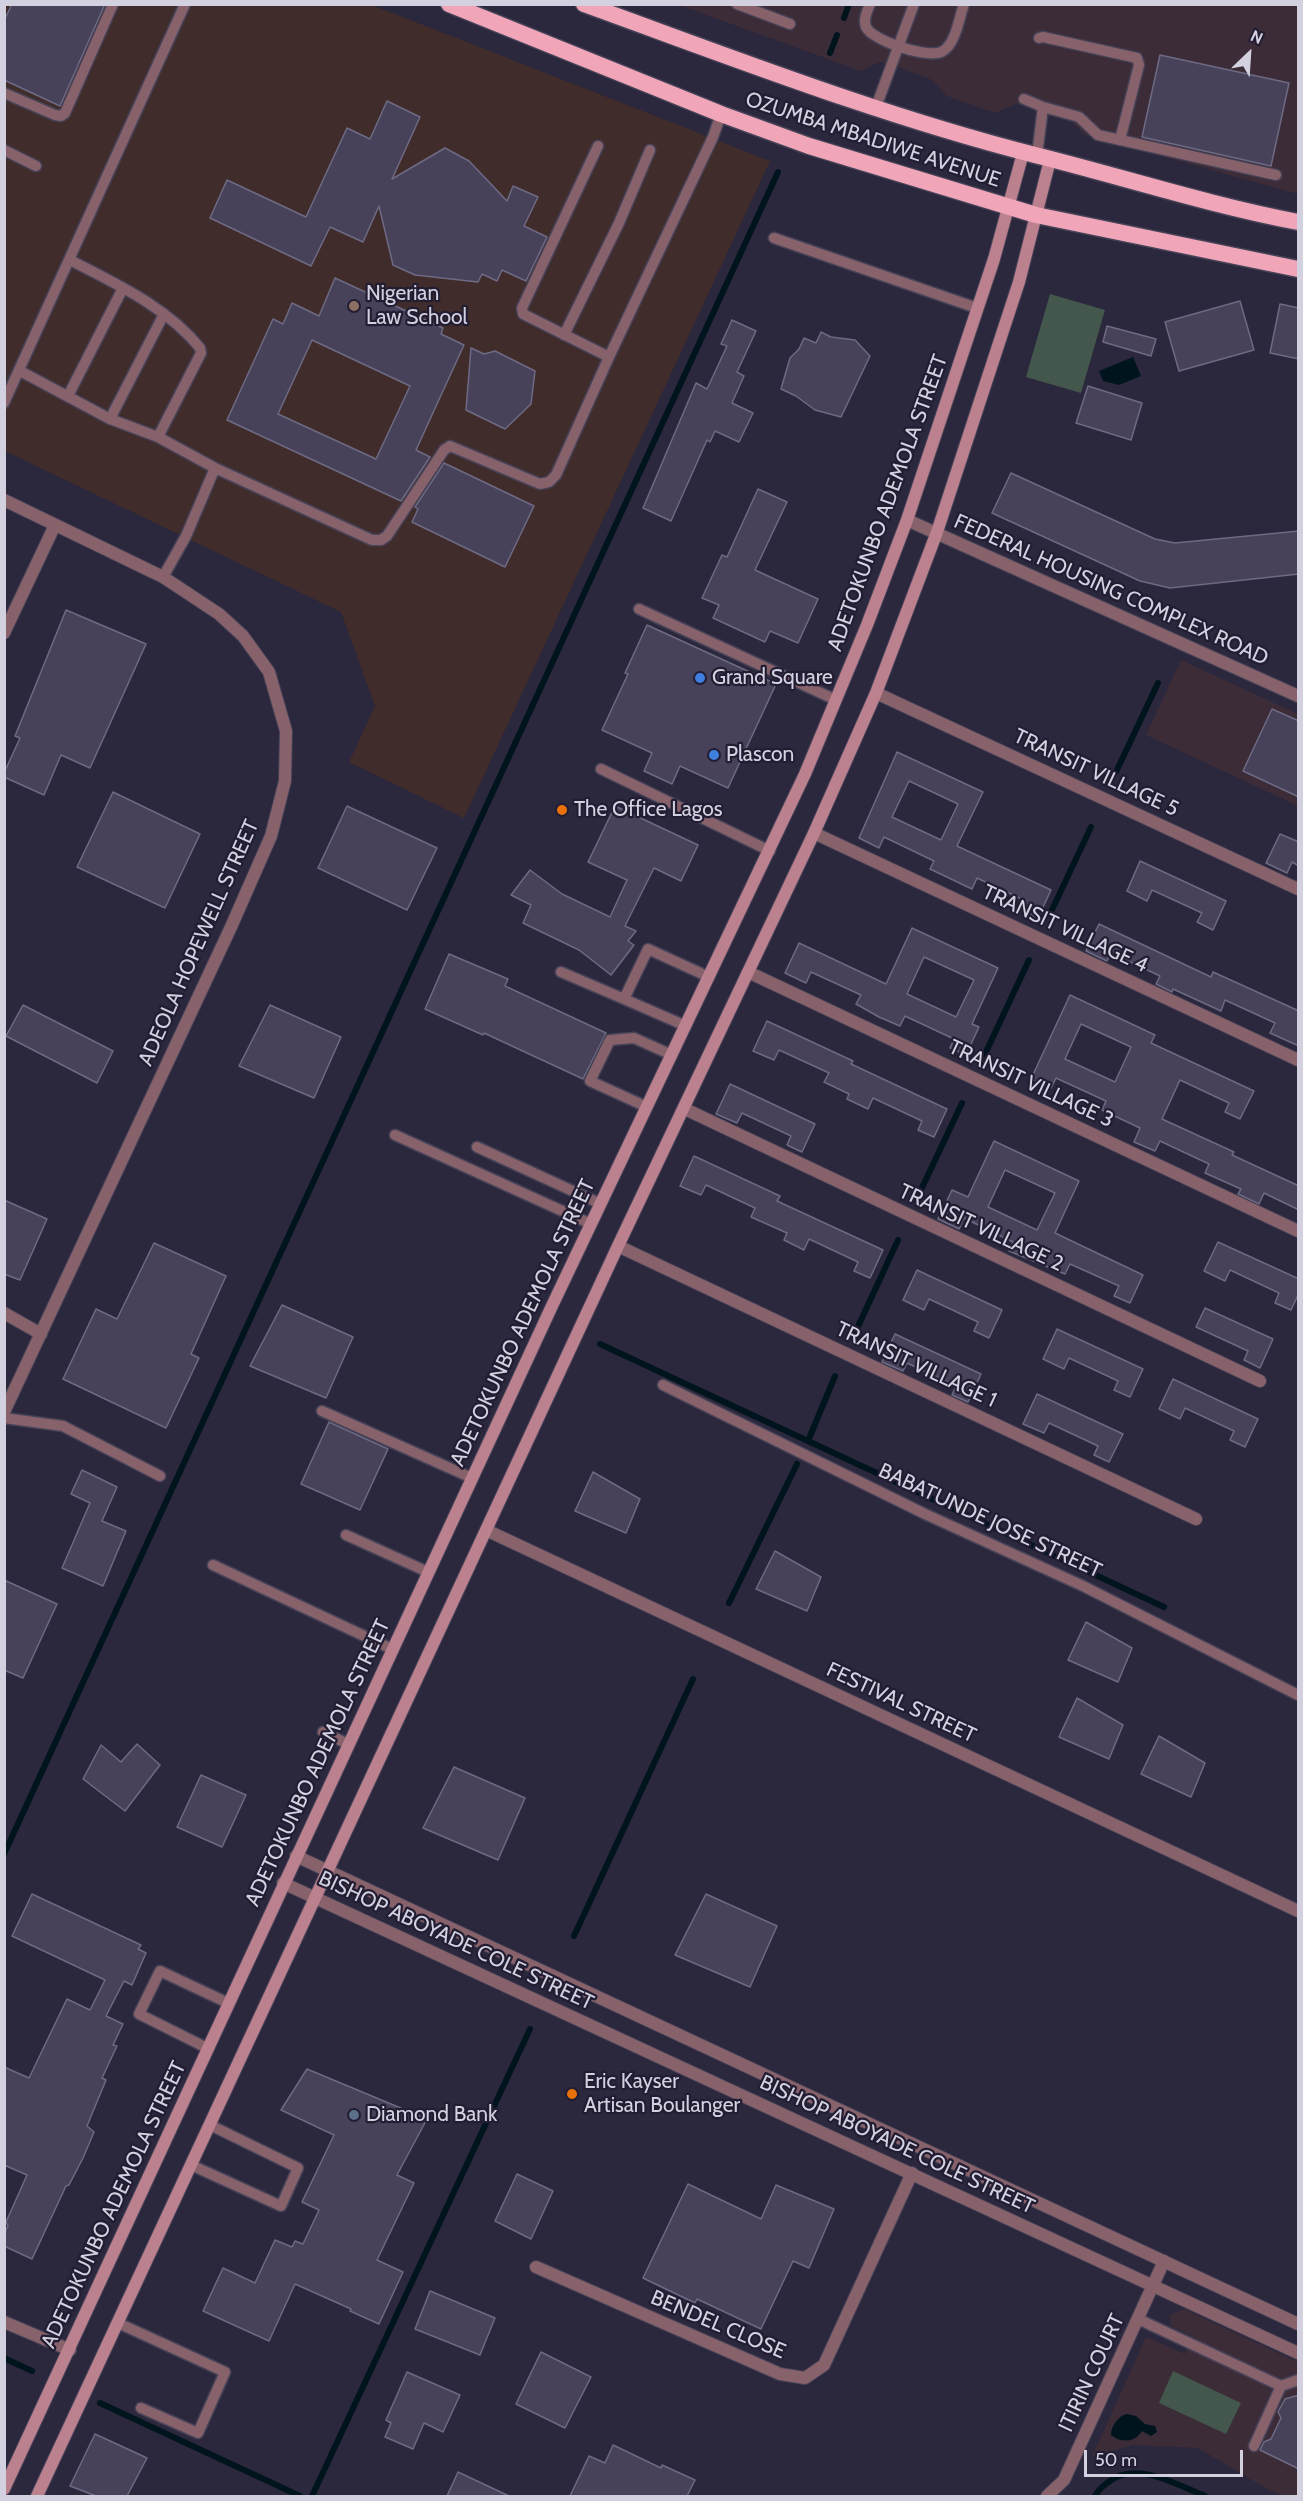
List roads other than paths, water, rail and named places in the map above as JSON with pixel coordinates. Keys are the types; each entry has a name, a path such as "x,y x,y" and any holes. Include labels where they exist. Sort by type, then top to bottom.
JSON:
{"highway":[{"name":"OZUMBA MBADIWE AVENUE","path":"449,4 721,114 809,146 1036,215 1299,269"},
{"name":"OZUMBA MBADIWE AVENUE","path":"584,4 830,93 1036,156 1175,194 1299,222"}],"main road":[{"name":"ADETOKUNBO ADEMOLA STREET","path":"4,2488 70,2350 392,1648 591,1224 770,851 836,700 907,520 1008,207 1036,156"},
{"path":"37,2496 618,1246 814,833 876,693 937,532 1019,282 1036,215 1036,156"}],"street":[{"name":"ADEOLA HOPEWELL STREET","path":"4,500 164,578 219,614 243,636 269,672 286,731 285,781 271,836 231,927 4,1412"},
{"name":"FEDERAL HOUSING COMPLEX ROAD","path":"907,520 1299,696"},
{"path":"4,633 56,525"},
{"name":"TRANSIT VILLAGE 5","path":"876,693 1299,889"},
{"name":"TRANSIT VILLAGE 4","path":"814,833 1299,1060"},
{"name":"TRANSIT VILLAGE 3","path":"748,972 1299,1231"},
{"name":"TRANSIT VILLAGE 2","path":"684,1109 1260,1381"},
{"name":"TRANSIT VILLAGE 1","path":"618,1246 1196,1519"},
{"path":"4,1313 41,1334"},
{"name":"FESTIVAL STREET","path":"486,1530 1299,1911"},
{"name":"BISHOP ABOYADE COLE STREET","path":"296,1856 1299,2324"},
{"name":"BISHOP ABOYADE COLE STREET","path":"283,1883 1299,2353"},
{"name":"BENDEL CLOSE","path":"536,2267 780,2374 805,2378 824,2365 912,2173"},
{"name":"ITIRIN COURT","path":"1047,2496 1064,2480 1164,2260"},
{"path":"4,2322 70,2350"}],"lane":[{"path":"4,93 55,115 60,116 65,113 113,4"},
{"path":"4,403 185,4"},
{"path":"737,4 790,24"},
{"path":"870,4 865,18 866,27 872,36 934,55 944,51 951,42 964,4"},
{"path":"876,107 914,4"},
{"path":"1039,39 1043,37 1137,58 1139,65 1120,140"},
{"path":"1024,99 1079,117 1098,135 1276,176"},
{"path":"1036,156 1043,107"},
{"path":"20,370 110,419 158,437 215,468 372,540 381,540 387,536 444,450 450,446 540,484 549,482 556,475 713,137 721,114"},
{"path":"598,146 522,308 523,314 609,357"},
{"path":"4,150 36,166"},
{"path":"564,335 619,223 650,150"},
{"path":"774,238 977,308"},
{"path":"70,260 123,288 164,314 200,348 201,353 158,437"},
{"path":"68,396 123,288"},
{"path":"110,419 164,314"},
{"path":"164,578 186,536 215,468"},
{"path":"639,609 836,700"},
{"path":"601,770 770,851"},
{"path":"624,999 648,949 709,977"},
{"path":"561,972 686,1026"},
{"path":"647,1107 590,1081 610,1040 634,1038 672,1055"},
{"path":"395,1135 591,1224"},
{"path":"477,1147 601,1204"},
{"name":"BABATUNDE JOSE STREET","path":"663,1385 925,1514 1083,1586 1299,1695"},
{"path":"322,1411 472,1478"},
{"path":"4,1418 63,1426 160,1476"},
{"path":"346,1535 428,1572"},
{"path":"213,1565 392,1648"},
{"path":"323,1732 348,1744"},
{"path":"207,2048 139,2014 160,1971 228,2003"},
{"path":"191,2165 281,2206 298,2168 210,2125"},
{"path":"1138,2319 1281,2386 1299,2380"},
{"path":"118,2322 225,2372 198,2433 141,2408"},
{"path":"1254,2446 1281,2386"}],"water":[{"path":"1133,357 1141,376 1119,385 1103,381 1099,371"},
{"path":"1127,2414 1136,2416 1145,2424 1155,2426 1157,2432 1151,2436 1142,2431 1136,2438 1128,2441 1115,2438 1111,2435 1114,2425 1118,2419"}],"waterway":[{"path":"844,18 849,4"},
{"path":"830,53 837,35"},
{"path":"4,1854 778,172"},
{"path":"1116,772 1158,683"},
{"path":"1050,914 1091,827"},
{"path":"985,1054 1029,960"},
{"path":"920,1192 962,1103"},
{"path":"855,1333 898,1240"},
{"path":"600,1344 1164,1607"},
{"path":"808,1441 835,1376"},
{"path":"729,1603 797,1464"},
{"path":"574,1936 693,1679"},
{"path":"312,2496 530,2029"},
{"path":"4,2358 32,2371"},
{"path":"100,2403 300,2496"},
{"path":"1095,2496 1107,2483 1118,2476 1130,2473 1156,2476 1205,2496"}],"place":[{"name":"Nigerian Law School","path":"354,306"},
{"name":"Grand Square","path":"700,678"},
{"name":"Plascon","path":"714,755"},
{"name":"The Office Lagos","path":"562,810"},
{"name":"Eric Kayser Artisan Boulanger","path":"572,2094"},
{"name":"Diamond Bank","path":"354,2115"}]}
